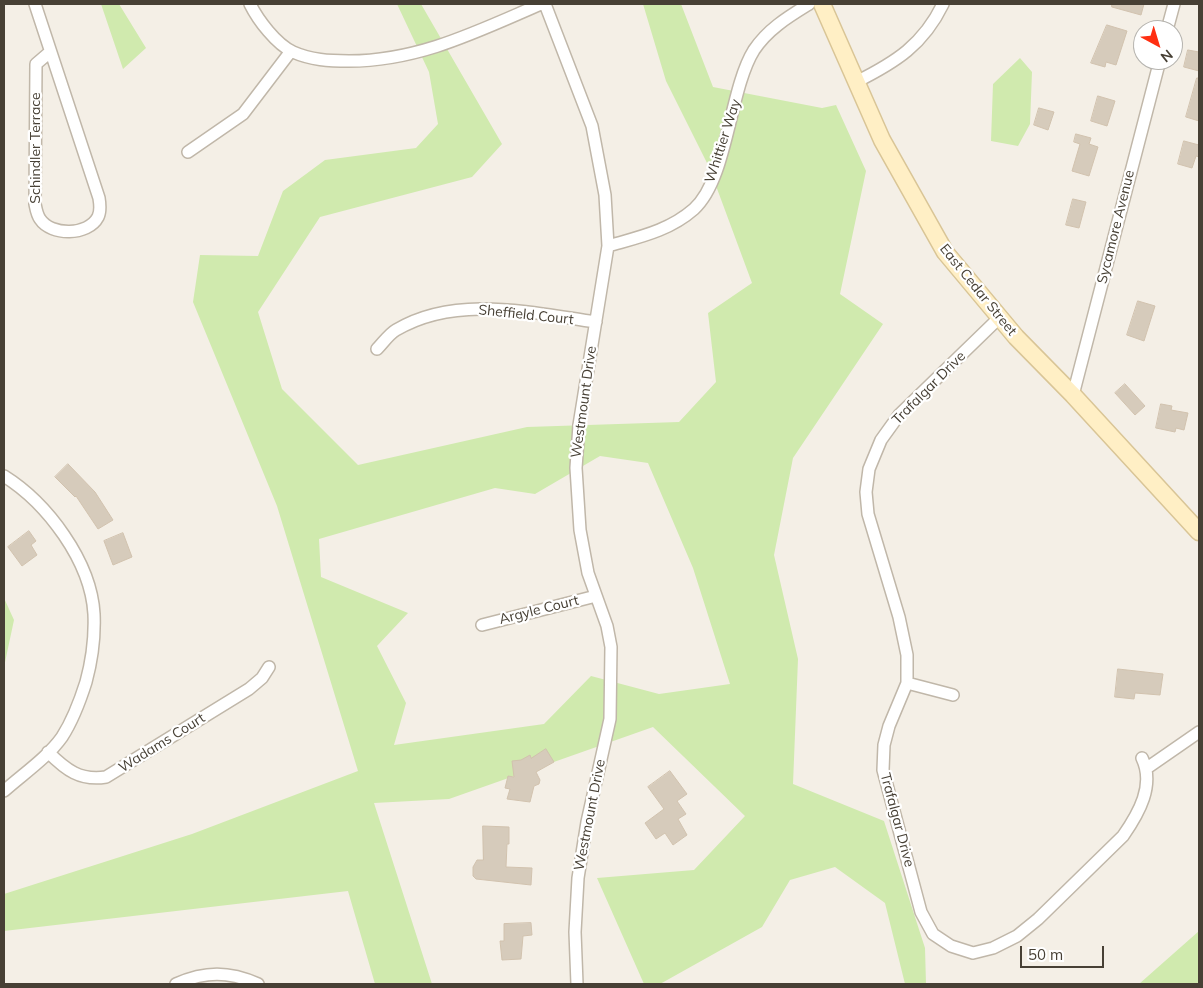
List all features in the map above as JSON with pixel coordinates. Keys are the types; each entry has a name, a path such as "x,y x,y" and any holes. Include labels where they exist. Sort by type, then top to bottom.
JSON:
{"main road":[{"name":"East Cedar Street","path":"822,4 882,140 945,252 999,318 1199,532"}],"street":[{"name":"Schindler Terrace","path":"34,4 50,52 100,203 98,217 91,225 70,232 47,225 40,220 35,204 36,64 50,52"},
{"path":"250,4 262,22 291,52 323,61 371,61 413,54 455,40 541,4"},
{"name":"Westmount Drive","path":"546,4 592,126 605,195 608,246 579,425 576,468 580,530 588,573 612,648 610,719 587,822 578,878 576,984"},
{"name":"Whittier Way","path":"608,246 657,232 679,221 696,207 708,190 717,166 753,52 776,26 809,4"},
{"path":"856,82 903,55 925,36 944,4"},
{"path":"1170,20 1174,4"},
{"path":"188,152 243,114 291,52"},
{"name":"Sycamore Avenue","path":"1073,395 1157,70"},
{"name":"Sheffield Court","path":"377,349 394,331 419,319 466,309 520,311 596,322"},
{"name":"Trafalgar Drive","path":"999,318 899,415 881,440 869,469 866,492 868,514 899,617 907,655 907,683 887,732 884,746 883,770 921,912 933,934 951,946 973,953 993,948 1017,936 1123,836 1143,801 1148,784 1144,763 1199,732"},
{"path":"4,476 30,495 52,517 80,565 94,612 94,642 82,694 73,718 61,738 48,752 4,791"},
{"name":"Argyle Court","path":"482,625 596,596"},
{"name":"Wadams Court","path":"48,752 65,769 78,776 93,779 106,777 249,689 262,678 269,666"},
{"path":"907,683 954,695"},
{"path":"176,984 203,974 222,973 247,979 258,984"}],"green space":[{"path":"101,4 119,4 146,48 123,69"},
{"path":"397,4 421,4 502,144 472,177 320,217 258,312 282,389 358,465 527,427 679,422 716,382 708,313 752,283 709,167 666,81 643,4 681,4 713,87 822,108 836,105 866,171 840,294 883,324 793,458 774,555 798,659 793,784 884,821 925,948 926,984 905,984 885,903 835,867 790,880 762,927 660,984 644,984 597,878 694,870 745,816 653,727 449,799 374,803 432,984 375,984 348,891 4,931 4,894 192,834 358,771 277,506 193,302 200,255 258,256 283,191 325,160 416,148 438,124 429,72","holes":["600,456 648,463 693,568 730,684 659,694 591,676 544,724 394,745 406,703 377,646 408,613 321,577 319,539 495,488 535,494"]},
{"path":"1020,58 1032,72 1030,124 1018,146 991,141 993,84"},
{"path":"4,598 14,620 4,667"},
{"path":"1199,931 1199,984 1139,984"}],"building":[{"path":"1112,4 1144,4 1141,15 1112,7"},
{"path":"1107,25 1127,31 1116,65 1106,62 1105,67 1091,63"},
{"path":"1188,50 1199,52 1199,71 1184,67"},
{"path":"1197,78 1199,78 1199,121 1186,117"},
{"path":"1098,96 1115,101 1107,126 1091,121"},
{"path":"1039,108 1054,112 1048,130 1034,125"},
{"path":"1076,134 1091,138 1089,144 1098,147 1089,176 1072,171 1080,144 1074,142"},
{"path":"1184,141 1199,145 1199,157 1196,156 1192,168 1178,164"},
{"path":"1073,199 1086,202 1079,228 1066,225"},
{"path":"1138,301 1155,306 1144,341 1127,335"},
{"path":"1125,384 1145,406 1135,415 1115,393"},
{"path":"1161,404 1172,406 1171,410 1188,413 1184,430 1176,428 1175,432 1156,428"},
{"path":"68,464 95,492 113,520 98,529 76,496 55,477"},
{"path":"29,531 36,541 31,545 37,555 22,566 8,547"},
{"path":"123,533 132,557 113,565 104,541"},
{"path":"1118,669 1163,674 1160,695 1135,693 1134,699 1115,697"},
{"path":"546,749 554,762 536,772 540,780 539,784 534,786 530,802 507,799 510,789 505,788 508,776 514,777 512,761 521,760 530,755 531,758"},
{"path":"670,771 687,794 677,801 686,814 678,819 687,835 673,845 665,833 656,839 645,823 664,809 648,787"},
{"path":"483,826 509,827 506,867 532,868 531,885 476,879 473,876 473,867 477,860 483,860"},
{"path":"531,923 532,935 523,936 521,959 502,960 500,941 504,941 504,924"}]}
